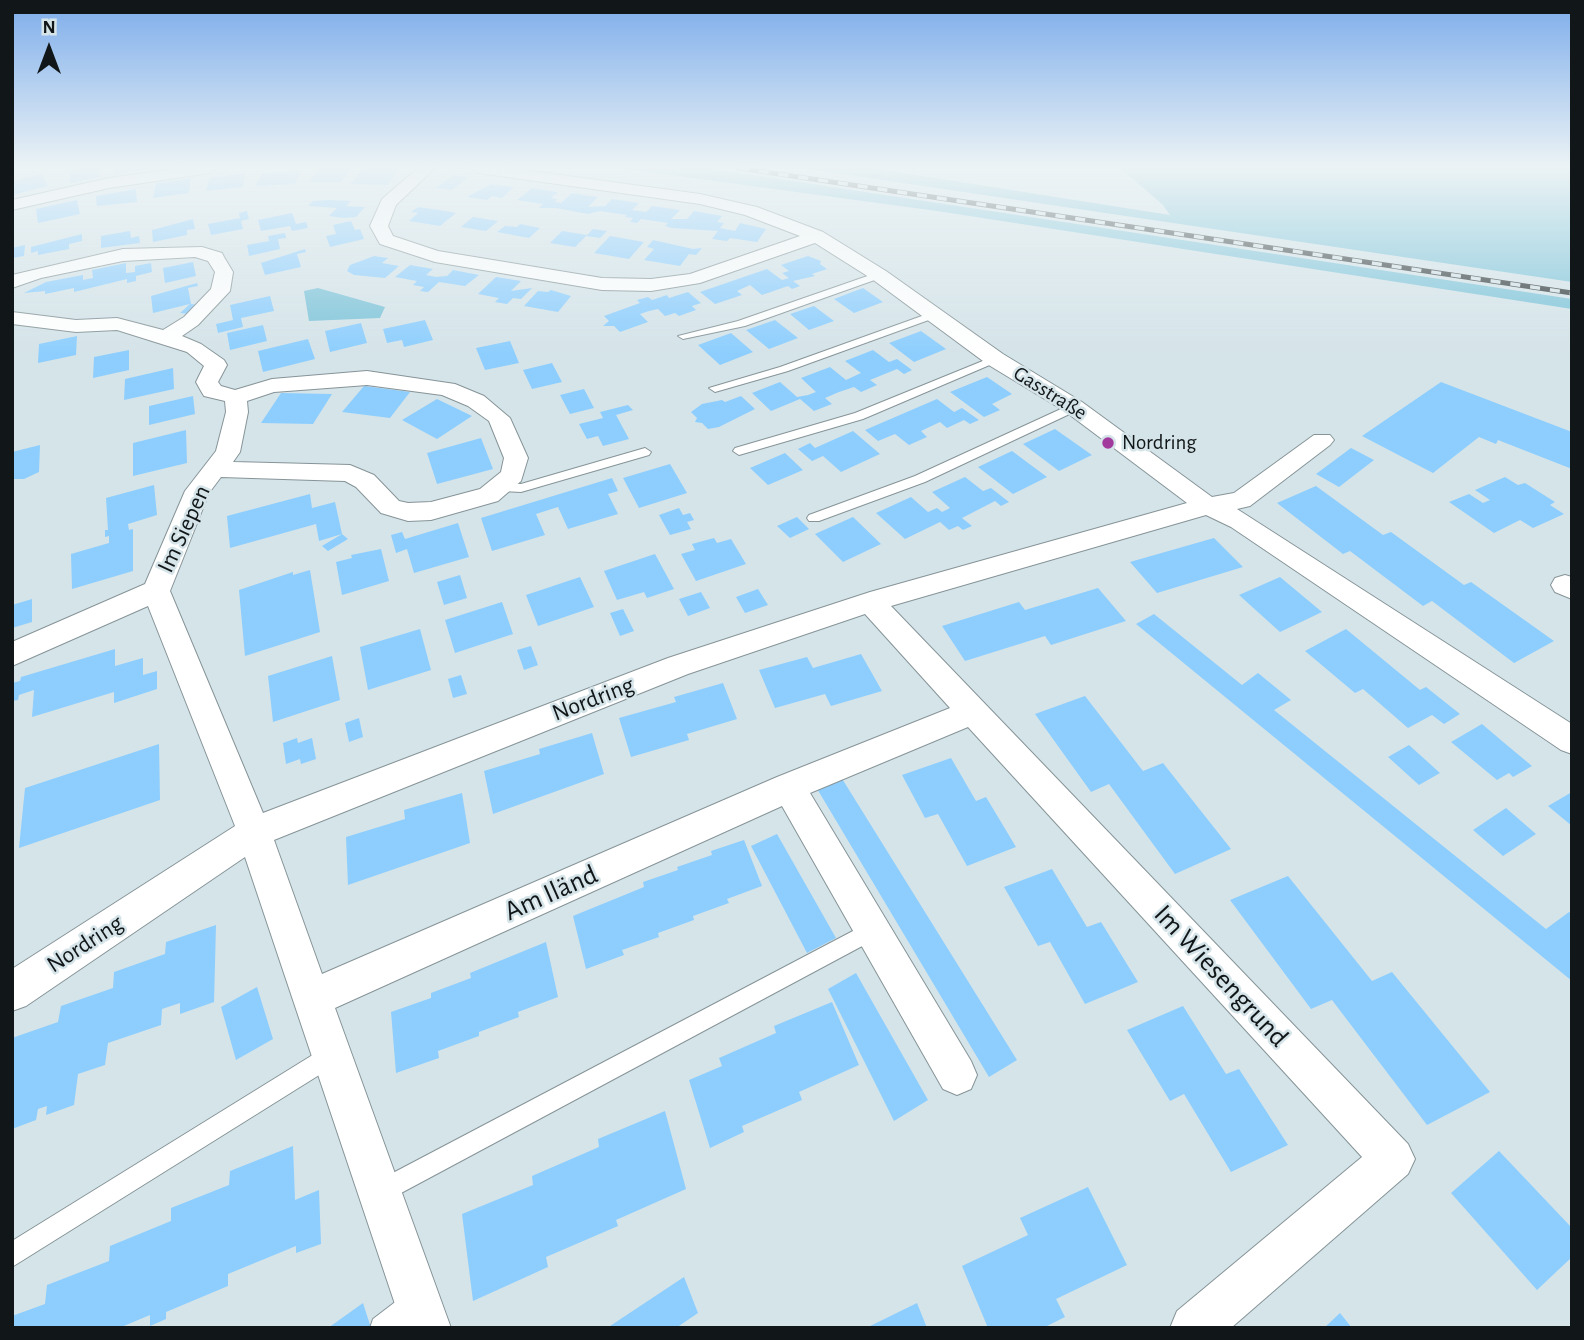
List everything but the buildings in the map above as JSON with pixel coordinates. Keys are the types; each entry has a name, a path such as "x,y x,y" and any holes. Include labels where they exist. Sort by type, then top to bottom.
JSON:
{"street":[{"path":"381,231 386,240 447,258 602,284 651,285 693,279 817,236"},
{"name":"Gasstraße","path":"803,231 817,236 879,275 995,359 1074,407 1208,506 1240,521 1572,741"},
{"path":"12,282 36,273 123,255 186,250 215,257 224,272 220,291 191,321 166,337"},
{"path":"12,318 76,326 117,324 166,337 194,348 215,365 206,382 212,391 236,397 272,387 367,378 447,389 475,401 499,418 516,458 512,475 502,487 489,495 431,511 408,512 390,507 365,481 350,472 215,469"},
{"name":"Im Siepen","path":"236,397 237,412 228,452 197,491 156,591 254,832"},
{"name":"Nordring","path":"12,992 254,832 462,748 653,676 870,602 1208,506 1241,500 1322,440"},
{"path":"12,655 156,591"},
{"name":"Im Wiesengrund","path":"870,602 1394,1159 1194,1328"},
{"name":"Am Iländ","path":"312,998 789,787 973,712"},
{"path":"789,787 957,1075"},
{"path":"254,832 423,1314"}],"lane":[{"path":"684,337 741,324 879,275"},
{"path":"715,388 784,369 933,315"},
{"path":"740,451 859,416 995,359"},
{"path":"814,518 920,479 1074,407"},
{"path":"502,487 521,488 645,452"},
{"path":"379,1192 872,930"},
{"path":"12,1255 332,1054"},
{"path":"382,1328 423,1314"}],"shaded area":[{"path":"1064,231 1120,231 1572,299 1572,309"},
{"path":"1224,231 1572,231 1572,282"},
{"path":"318,288 385,307 380,318 309,321 304,291"}],"railway":[{"path":"1156,231 1572,293"}],"place":[{"name":"Nordring","path":"1108,443"}]}
